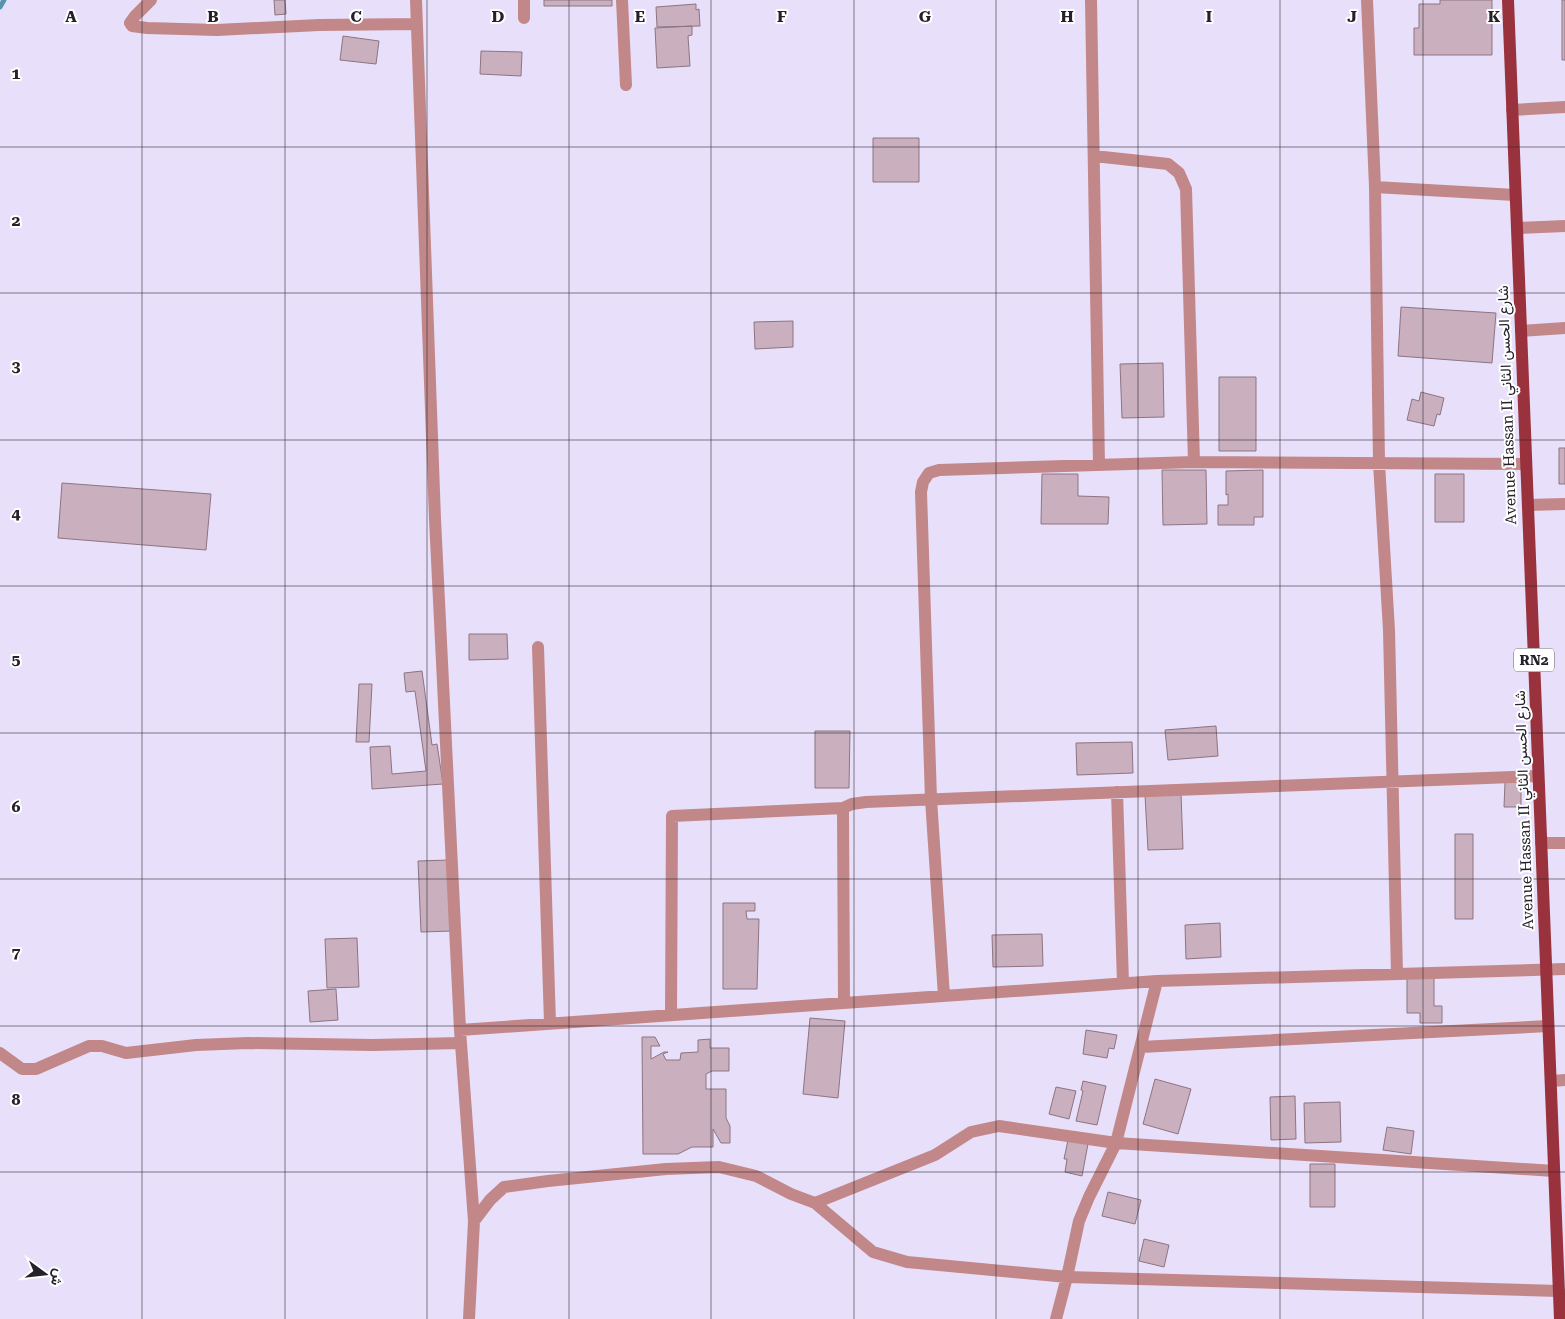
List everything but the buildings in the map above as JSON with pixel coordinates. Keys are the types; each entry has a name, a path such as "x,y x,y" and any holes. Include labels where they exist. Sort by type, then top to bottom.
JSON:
{"main road":[{"name":"Avenue Hassan II شارع الحسن الثاني","path":"1508,0 1560,1319"}],"street":[{"path":"151,0 134,16 130,23 132,26 217,30 319,25 417,24"},
{"path":"416,0 435,519 460,1036 474,1221 469,1319"},
{"path":"524,0 524,18"},
{"path":"622,0 626,85"},
{"path":"1091,0 1100,465"},
{"path":"1367,0 1375,186 1379,463 1389,630 1394,782 1397,974"},
{"path":"1512,110 1565,107"},
{"path":"1094,156 1168,164 1179,173 1186,189 1194,462"},
{"path":"1375,186 1515,195"},
{"path":"1517,228 1565,226"},
{"path":"1521,331 1565,328"},
{"path":"944,996 931,799 921,492 924,482 930,473 939,470 1194,462 1526,464"},
{"path":"1528,505 1565,504"},
{"path":"538,647 550,1023"},
{"path":"671,1015 672,816 843,808 852,804 866,802 1538,776"},
{"path":"1117,792 1123,984"},
{"path":"843,808 844,1003"},
{"path":"1541,843 1565,843"},
{"path":"0,1053 22,1069 36,1069 89,1046 102,1046 126,1053 196,1045 248,1043 373,1045 460,1036 550,1023 1157,981 1565,969"},
{"path":"1056,1319 1079,1221 1116,1143 1157,981"},
{"path":"1141,1047 1548,1026"},
{"path":"1552,1081 1565,1080"},
{"path":"815,1203 935,1155 971,1132 982,1128 999,1126 1116,1143 1554,1171"},
{"path":"474,1221 490,1200 504,1187 548,1180 666,1169 719,1168 756,1176 791,1194 815,1203 873,1252 907,1262 1067,1276 1559,1291"}],"waterway":[{"path":"0,7 4,0"}]}
